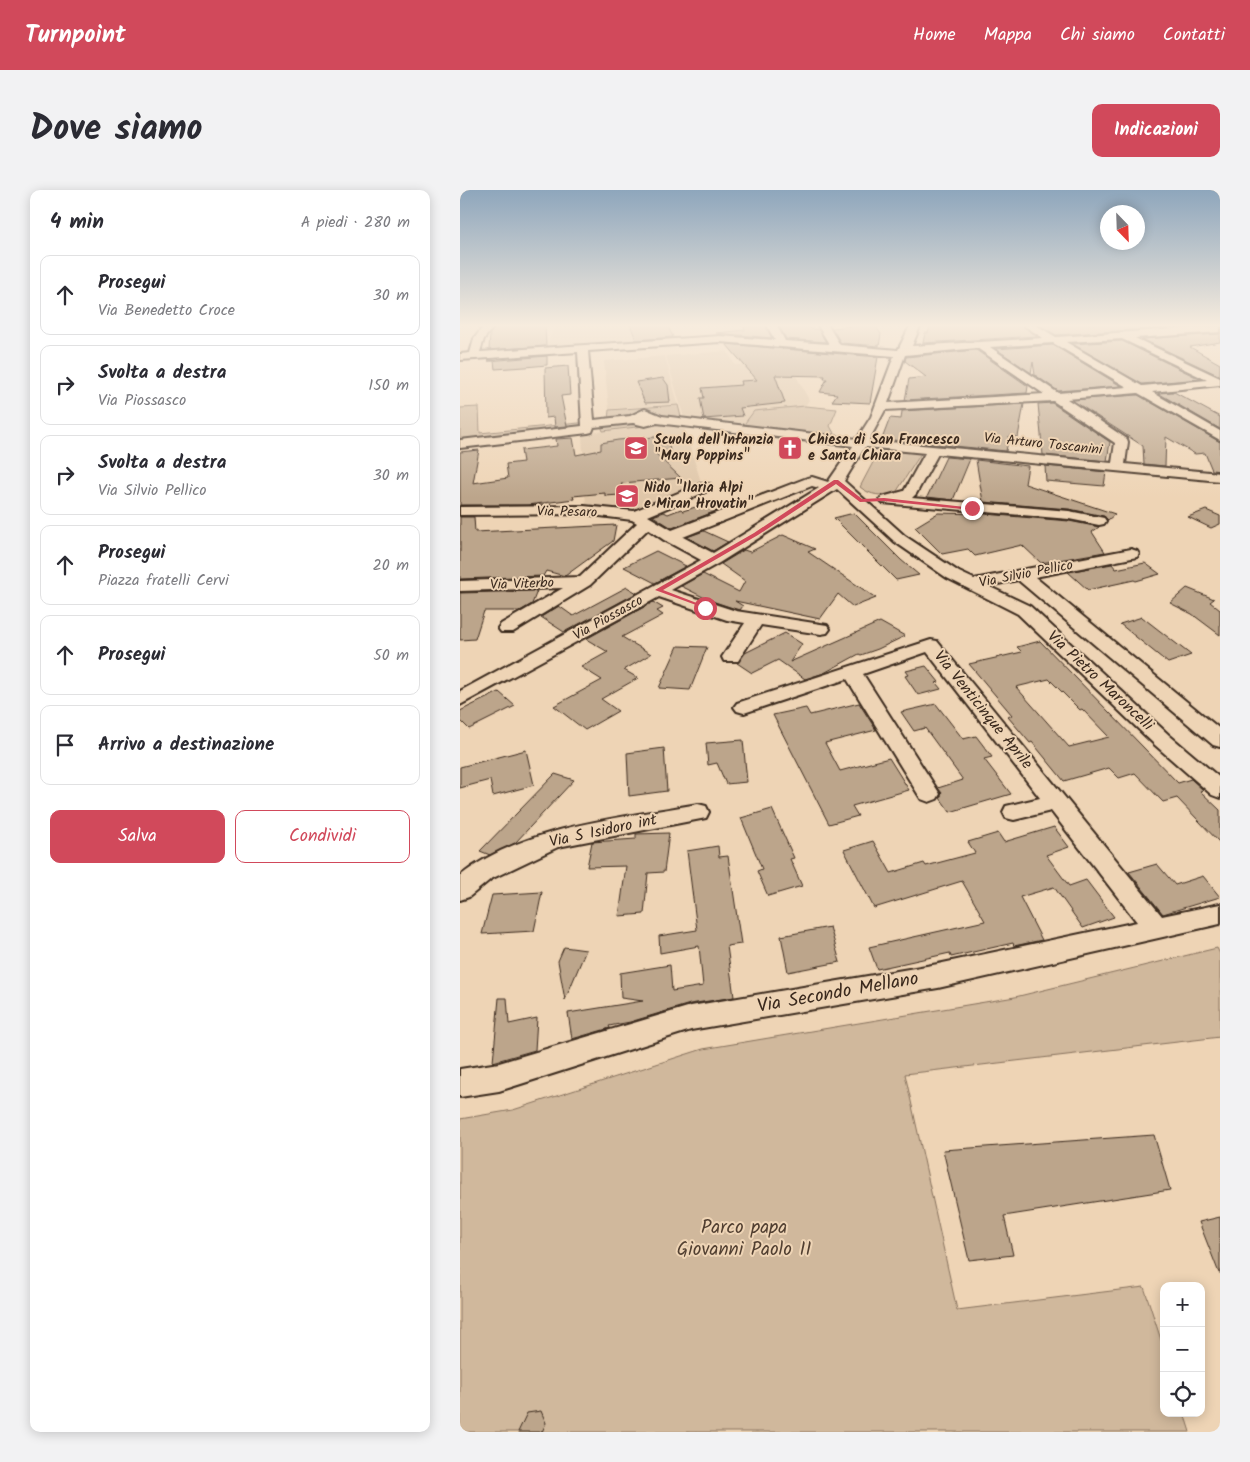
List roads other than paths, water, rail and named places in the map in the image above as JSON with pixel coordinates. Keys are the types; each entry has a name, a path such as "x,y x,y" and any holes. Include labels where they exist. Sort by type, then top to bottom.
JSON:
{"street":[{"path":"585,382 588,426"},
{"name":"Via Piossasco","path":"460,699 713,560 833,484 862,443 881,407 891,382"},
{"path":"1034,382 1122,442 1118,468"},
{"path":"1126,382 1220,436"},
{"path":"881,407 1056,397 1220,382"},
{"name":"Via Arturo Toscanini","path":"460,444 633,419 645,422 656,419 862,443 1220,477"},
{"path":"887,500 909,494 934,449"},
{"path":"1187,474 1220,491"},
{"path":"669,537 812,482 833,484"},
{"name":"Via Silvio Pellico","path":"833,484 860,501 900,539 953,575 972,584 1131,554"},
{"path":"641,520 705,487"},
{"path":"860,501 887,500 1069,515 1099,521"},
{"name":"Via Pesaro","path":"471,508 533,506 584,510 641,520 713,560"},
{"name":"Via Viterbo","path":"507,628 584,582 641,520"},
{"name":"Via Pietro Maroncelli","path":"1022,575 1220,740"},
{"name":"Via Viterbo","path":"460,586 584,582"},
{"name":"Via Pietro Maroncelli","path":"972,584 1024,610 1162,740 1220,790"},
{"path":"658,590 723,614 821,629"},
{"path":"731,657 756,620"},
{"name":"Via Venticinque Aprile","path":"744,707 931,645 1157,929"},
{"path":"852,671 929,794"},
{"path":"1014,812 1056,802"},
{"name":"Via S Isidoro int","path":"460,890 482,872 553,839 698,812"},
{"name":"Via Secondo Mellano","path":"460,1083 499,1077 692,1018 938,976 1220,914"}],"place":[{"name":"Scuola dell'Infanzia \"Mary Poppins\"","path":"636,448"},
{"name":"Chiesa di San Francesco e Santa Chiara","path":"790,448"},
{"name":"Nido \"Ilaria Alpi e Miran Hrovatin\"","path":"627,496"}],"park label":[{"name":"Parco papa Giovanni Paolo II","path":"744,1239"}]}
